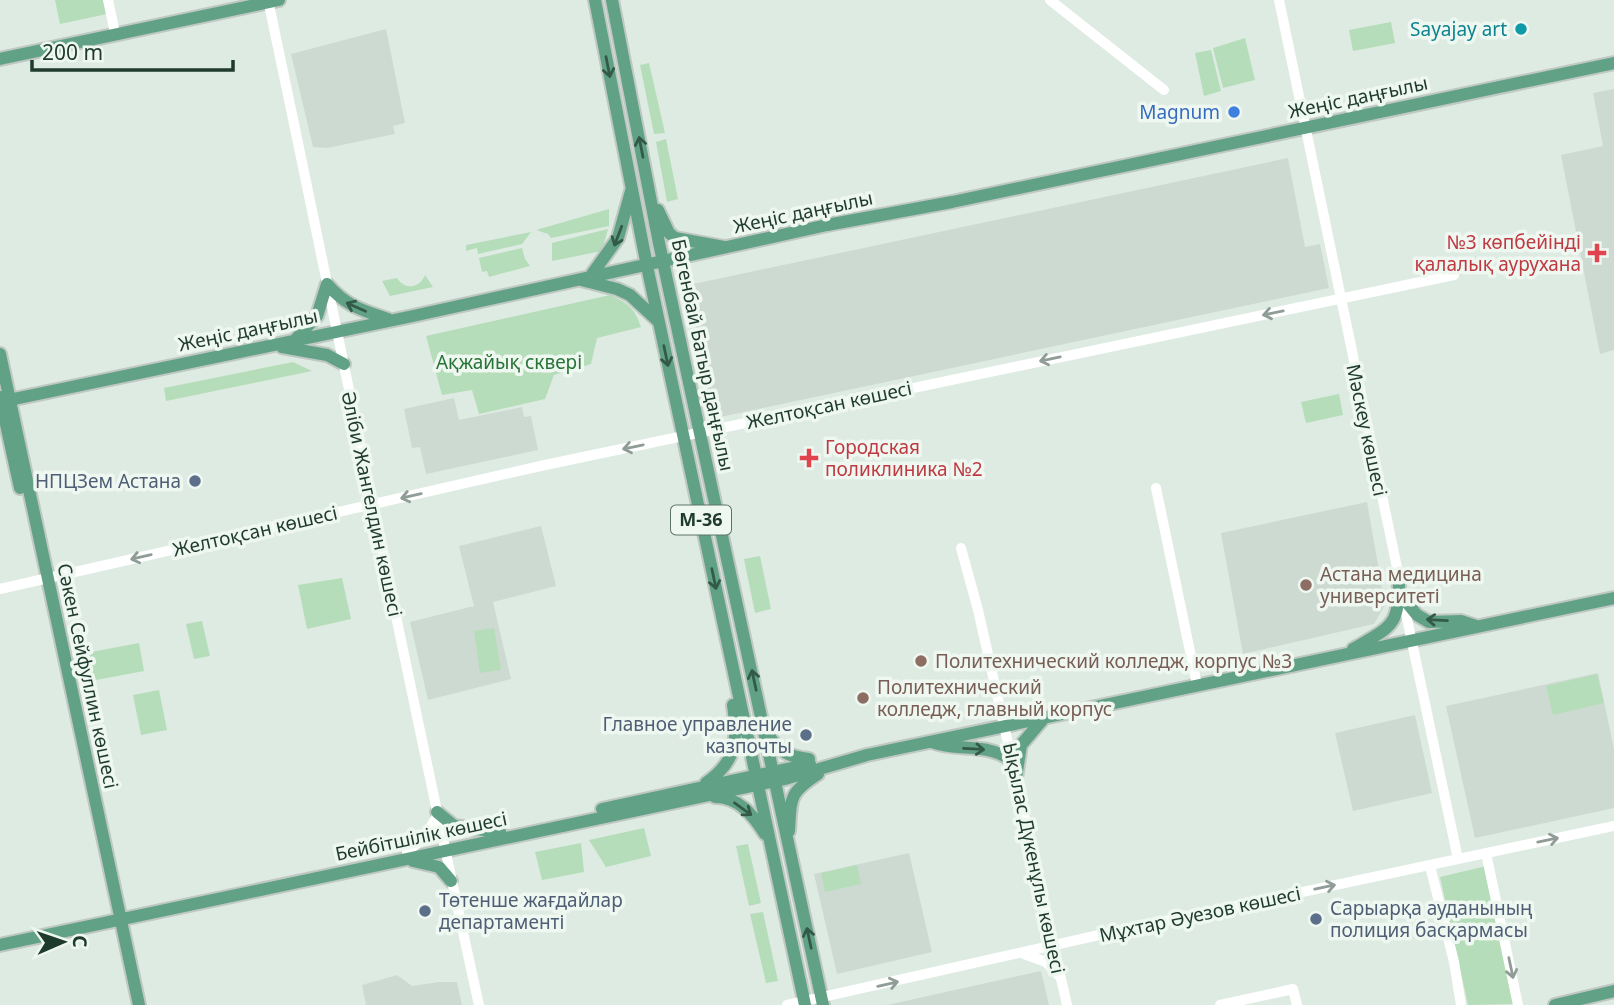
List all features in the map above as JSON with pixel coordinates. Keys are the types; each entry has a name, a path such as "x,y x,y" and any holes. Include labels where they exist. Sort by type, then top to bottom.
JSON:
{"main road":[{"name":"Бөгенбай Батыр даңғылы","path":"592,0 598,14 647,266 804,1003"},
{"name":"Бөгенбай Батыр даңғылы","path":"612,0 663,262 822,1002"},
{"path":"0,59 272,1"},
{"name":"Жеңіс даңғылы","path":"3,400 294,341 827,225 953,202 1614,63"},
{"path":"632,187 618,238 585,278 630,295 659,322"},
{"path":"649,193 669,233 675,238 728,248"},
{"path":"294,341 317,316 327,284 344,302 391,320"},
{"path":"271,345 327,355 344,364"},
{"name":"Сәкен Сейфуллин көшесі","path":"0,354 3,400 14,459 43,579"},
{"name":"Сәкен Сейфуллин көшесі","path":"3,400 116,917 139,1005"},
{"path":"0,433 8,443 14,459"},
{"path":"1343,654 1384,631 1392,623 1399,606 1399,577"},
{"path":"1403,598 1416,615 1429,622 1461,621 1480,627"},
{"name":"Бейбітшілік көшесі","path":"0,945 407,852 444,848 849,759 1614,598"},
{"path":"700,792 718,775 731,757 736,743 732,703 735,680"},
{"path":"1016,778 1021,745 1044,718"},
{"path":"763,723 782,752 793,758 831,763"},
{"path":"932,742 946,747 992,750 1004,754 1013,762"},
{"path":"789,845 793,796 798,786 831,763"},
{"path":"700,792 741,804 754,817 771,844"},
{"name":"Бейбітшілік көшесі","path":"0,938 392,862 500,832 700,792"},
{"path":"437,814 454,826 500,832"},
{"path":"392,862 425,862 439,867 452,881"},
{"name":"Сәкен Сейфуллин көшесі","path":"116,917 131,1005"},
{"path":"1555,1005 1614,991"}],"street":[{"path":"108,0 115,33"},
{"path":"1050,0 1164,90"},
{"name":"Мәскеу көшесі","path":"1279,0 1339,299 1458,859"},
{"name":"Әліби Жангелдин көшесі","path":"272,1 336,331 479,1005"},
{"name":"Желтоқсан көшесі","path":"0,589 700,433 1454,275"},
{"path":"1156,488 1197,685"},
{"name":"Ықылас Дүкенұлы көшесі","path":"961,548 978,610 1067,1005"},
{"path":"407,852 424,838 437,814"},
{"name":"Мұхтар Әуезов көшесі","path":"786,1005 822,1002 1020,953 1614,826"},
{"path":"1486,853 1518,1005"},
{"path":"1430,866 1454,962 1461,1005"},
{"path":"1020,953 1046,962 1060,977"},
{"path":"1220,1005 1293,989 1297,1005"}],"shaded area":[{"path":"386,29 405,123 393,126 395,134 327,148 313,147 291,54"},
{"name":"№3 көпбейінді қалалық аурухана","path":"1614,89 1614,350 1600,354 1561,155 1603,146 1593,93"},
{"path":"1288,158 1305,247 1320,244 1329,288 711,419 689,285"},
{"path":"454,398 459,420 522,407 524,417 531,416 538,450 426,474 420,447 412,448 404,409"},
{"name":"Астана медицина университеті","path":"1367,502 1385,605 1374,624 1243,654 1221,533"},
{"path":"541,526 556,586 493,602 511,679 428,700 410,622 474,606 459,546"},
{"path":"1598,673 1614,749 1614,808 1475,838 1446,706"},
{"path":"1415,715 1432,793 1353,811 1335,733"},
{"path":"909,853 932,952 837,974 814,874"},
{"path":"1041,971 1049,1005 887,1005"},
{"path":"397,975 412,986 457,982 462,1005 366,1005 362,985"}],"green space":[{"path":"55,0 104,0 107,14 60,24"},
{"path":"1391,22 1395,43 1353,51 1349,30"},
{"path":"1245,38 1255,80 1223,88 1213,48"},
{"path":"1211,50 1221,91 1204,96 1195,53"},
{"path":"649,63 665,133 654,134 640,65"},
{"path":"666,139 678,199 667,202 656,142"},
{"path":"609,209 609,226 551,238 548,234 536,230"},
{"path":"608,229 602,251 552,261 552,243"},
{"path":"531,232 522,244 478,254 477,248 466,251 466,245"},
{"path":"522,248 530,266 489,277 487,271 482,272 479,258"},
{"path":"425,275 433,287 390,296 382,281 397,278 404,285 412,286 419,283"},
{"name":"Ақжайық сквері","path":"610,295 630,307 641,327 597,338 591,364 554,375 545,399 479,414 472,390 442,395 426,336"},
{"path":"293,362 312,371 166,401 164,388"},
{"path":"1339,394 1343,415 1306,423 1301,402"},
{"path":"760,556 771,609 755,613 744,559"},
{"path":"342,578 351,619 307,629 298,585"},
{"path":"202,621 210,656 194,659 186,624"},
{"path":"494,628 501,670 480,673 474,631"},
{"path":"139,643 144,671 91,681 86,653"},
{"path":"1597,674 1604,703 1553,715 1546,686"},
{"path":"159,690 167,730 141,735 133,695"},
{"path":"644,828 651,856 606,867 589,840"},
{"path":"581,843 584,872 542,880 535,852"},
{"path":"748,844 761,903 749,906 736,846"},
{"path":"857,865 861,884 825,892 821,873"},
{"path":"1486,866 1514,1004 1468,1005 1440,877"},
{"path":"763,912 778,981 766,983 750,914"}],"place":[{"name":"Sayajay аrt","path":"1521,29"},
{"name":"Magnum","path":"1234,112"},
{"name":"№3 көпбейінді қалалық аурухана","path":"1597,253"},
{"name":"Городская поликлиника №2","path":"809,458"},
{"name":"НПЦЗем Астана","path":"195,481"},
{"name":"Астана медицина университеті","path":"1306,585"},
{"name":"Политехнический колледж, корпус №3","path":"921,661"},
{"name":"Политехнический колледж, главный корпус","path":"863,698"},
{"name":"Главное управление казпочты","path":"806,735"},
{"name":"Төтенше жағдайлар департаменті","path":"425,911"},
{"name":"Сарыарқа ауданының полиция басқармасы","path":"1316,919"}]}
